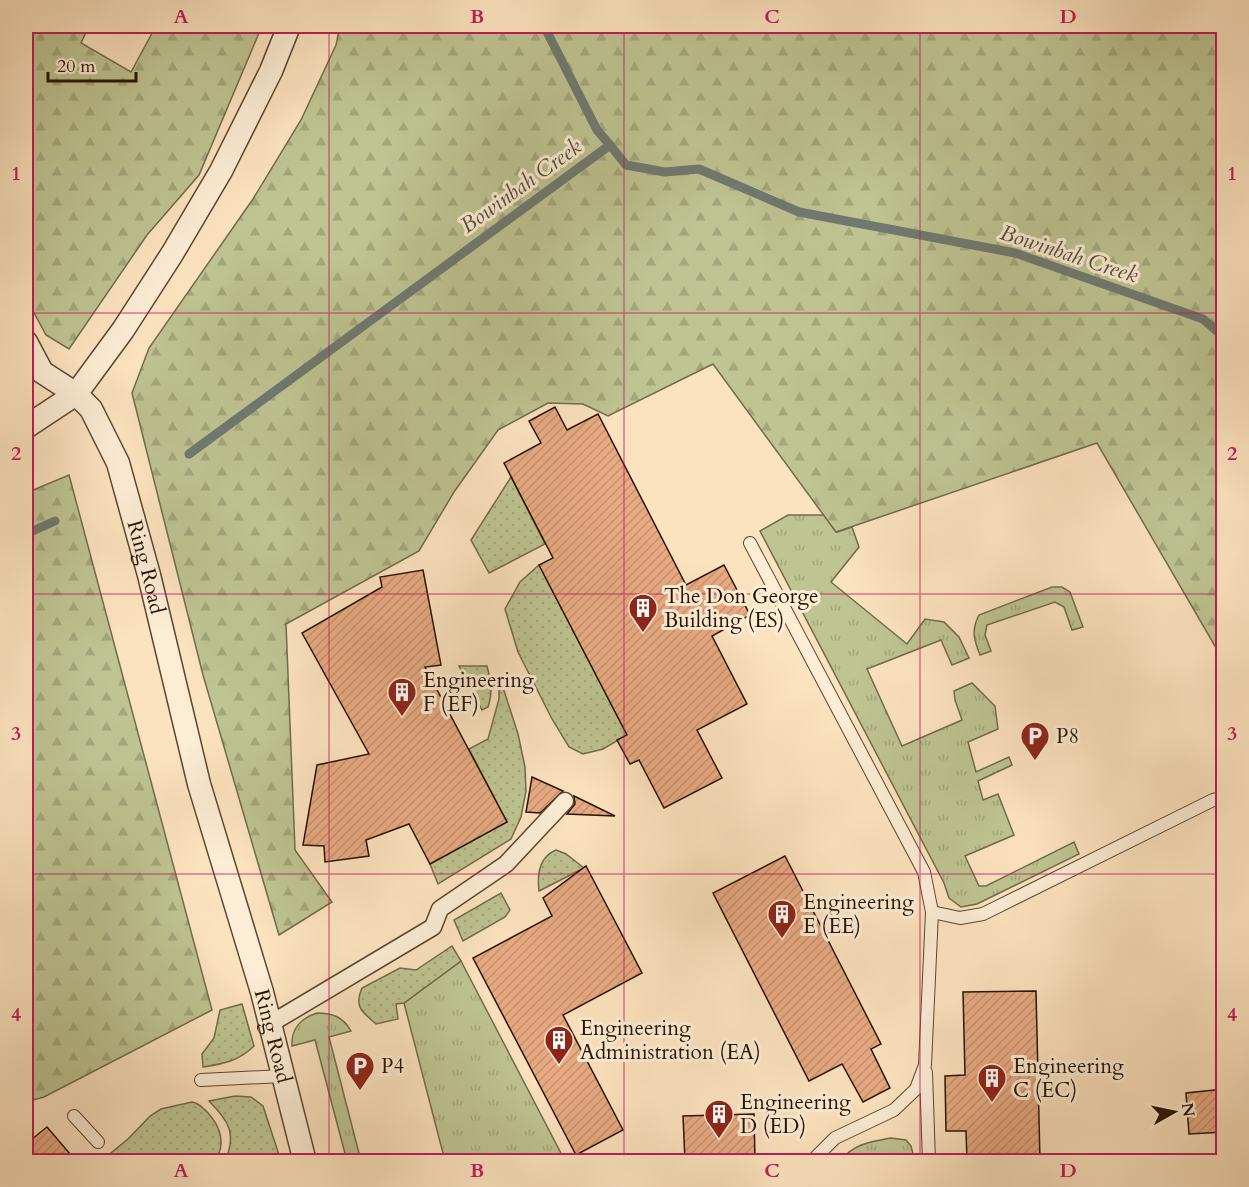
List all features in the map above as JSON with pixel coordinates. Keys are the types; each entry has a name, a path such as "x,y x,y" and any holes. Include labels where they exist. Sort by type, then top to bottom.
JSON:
{"street":[{"path":"26,428 76,394 154,283 215,180 272,71 289,26"},
{"name":"Ring Road","path":"26,342 42,372 76,394 91,409 118,463 199,784 270,1024 305,1161"},
{"path":"270,1024 433,927 440,909 506,864 565,801"}],"lane":[{"path":"750,543 924,872 932,912 925,1065 929,1161"},
{"path":"932,912 960,918 983,914 1213,800 1224,797"},
{"path":"812,1161 835,1138 894,1110 916,1089 925,1065"},
{"path":"201,1080 283,1076"},
{"path":"74,1116 98,1142"}],"green space":[{"path":"26,26 89,26 81,43 131,72 156,26 262,26 199,175 147,235 69,349 46,335 26,298"},
{"path":"340,26 1223,26 1223,660 1097,443 836,532 713,364 608,416 583,404 548,403 498,430 454,492 419,551 286,624 295,850 332,902 279,935 203,675 132,393 149,348 253,199 301,120 336,45"},
{"path":"69,475 212,1010 44,1097 26,1102 26,493"},
{"path":"511,477 545,544 489,573 471,540"},
{"path":"788,515 824,515 837,532 852,527 859,547 831,582 907,644 925,619 944,622 959,637 969,658 952,665 941,640 867,669 902,746 962,720 954,691 972,683 995,706 998,729 968,742 976,772 1009,757 1012,765 978,781 983,800 998,794 1014,835 965,856 979,886 986,886 1074,842 1079,854 977,904 961,907 949,898 944,883 760,531"},
{"path":"539,565 627,735 603,749 583,754 569,747 518,652 505,609 520,582"},
{"path":"1052,587 1062,587 1070,592 1083,627 1072,630 1064,607 1055,602 987,625 985,635 991,651 980,655 974,635 979,615"},
{"path":"459,666 487,666 491,686 488,707 482,710"},
{"path":"499,675 518,734 525,767 526,791 521,817 511,839 438,884 430,864 507,822 469,749 488,739 499,699"},
{"path":"556,850 566,854 584,868 539,891 540,867 546,857"},
{"path":"501,893 510,910 505,917 463,941 454,920"},
{"path":"452,946 461,961 404,1003 396,1004 398,1019 376,1024 363,1012 359,1005 362,988 400,968 416,970"},
{"path":"461,961 565,1161 445,1161 404,1003"},
{"path":"242,1004 254,1046 243,1055 230,1061 203,1067 202,1054 214,1038 220,1010"},
{"path":"317,1013 337,1017 345,1022 351,1031 329,1037 361,1161 347,1161 315,1040 292,1046 293,1034 298,1025"},
{"path":"235,1096 251,1097 263,1106 281,1161 225,1161 230,1143 229,1128 222,1115 209,1101"},
{"path":"192,1102 208,1113 219,1130 221,1142 215,1161 101,1161 128,1139 150,1116 161,1109"},
{"path":"891,1138 906,1140 911,1146 915,1161 840,1161 856,1147"}],"building":[{"name":"The Don George Building (ES)","path":"555,407 567,430 598,414 686,585 724,565 750,615 712,636 747,704 697,730 722,778 664,808 639,760 630,764 617,740 627,735 539,565 553,558 504,463 541,443 529,421"},
{"name":"Engineering F (EF)","path":"423,570 441,665 425,667 507,822 430,864 409,824 366,840 369,856 325,862 324,846 303,845 317,765 369,754 302,633 382,587 380,577"},
{"path":"532,777 563,791 540,813 526,812"},
{"path":"574,796 615,816 567,814 575,804"},
{"name":"Engineering E (EE)","path":"785,856 881,1044 871,1049 890,1088 863,1102 842,1064 809,1081 713,893"},
{"name":"Engineering Administration (EA)","path":"586,866 642,973 563,1015 623,1130 576,1155 473,958 552,916 543,898"},
{"name":"Engineering C (EC)","path":"1036,991 1040,1161 967,1161 966,1131 946,1131 945,1076 965,1075 963,992"},
{"path":"1224,1089 1224,1132 1189,1134 1186,1093"},
{"name":"Engineering D (ED)","path":"754,1114 755,1161 685,1161 683,1116"},
{"path":"47,1127 76,1161 26,1161 26,1144"}],"waterway":[{"path":"544,26 597,130 610,145"},
{"name":"Bowinbah Creek","path":"189,454 610,145 626,165 665,172 699,169 799,212 1015,253 1203,319 1224,337"},
{"name":"Bowinbah Creek","path":"26,534 55,521"}],"place":[{"name":"The Don George Building (ES)","path":"643,634"},
{"name":"Engineering F (EF)","path":"402,718"},
{"name":"P8","path":"1035,762"},
{"name":"Engineering E (EE)","path":"782,940"},
{"name":"Engineering Administration (EA)","path":"559,1066"},
{"name":"P4","path":"360,1092"},
{"name":"Engineering C (EC)","path":"992,1104"},
{"name":"Engineering D (ED)","path":"719,1140"}]}
